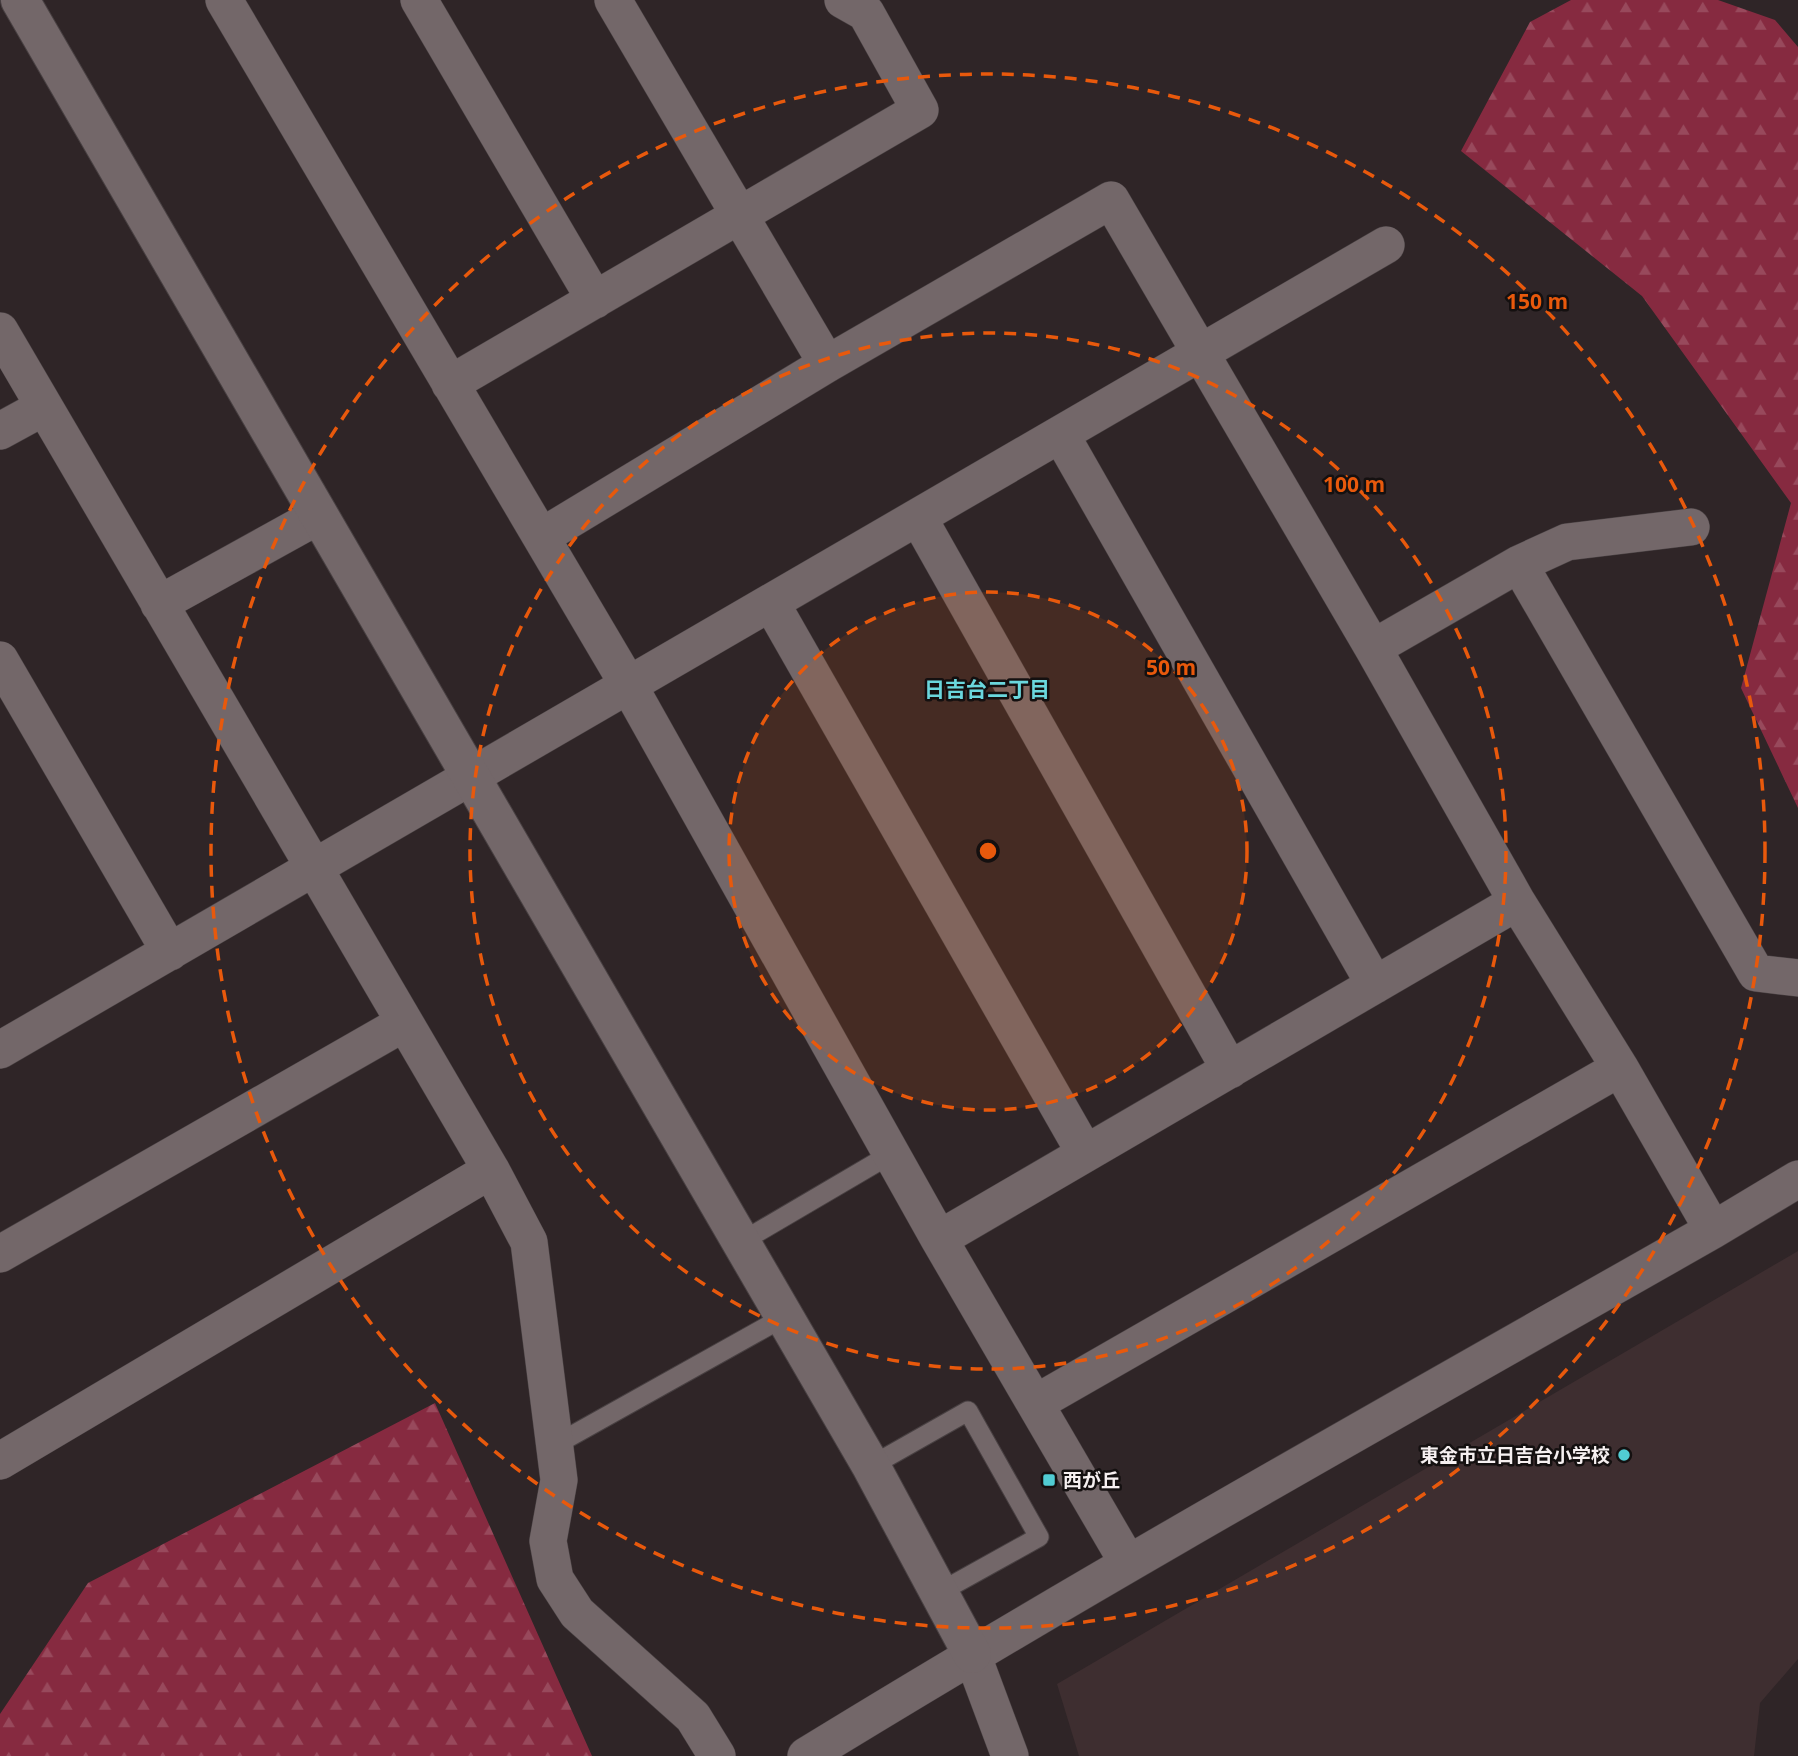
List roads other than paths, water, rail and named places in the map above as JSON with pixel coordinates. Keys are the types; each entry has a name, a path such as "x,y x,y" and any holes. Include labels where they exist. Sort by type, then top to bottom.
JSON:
{"street":[{"path":"19,0 871,1466 972,1654 1010,1756"},
{"path":"224,0 629,686 939,1239 1128,1563"},
{"path":"419,0 595,300"},
{"path":"613,0 827,364"},
{"path":"450,384 920,110 866,13 843,0"},
{"path":"541,537 827,364 1111,200 1373,648 1517,902 1620,1068 1713,1230"},
{"path":"0,1051 1387,246"},
{"path":"0,331 491,1170 529,1242 559,1479 548,1541 555,1579 577,1613 693,1717 718,1756"},
{"path":"0,430 44,407"},
{"path":"1061,435 1375,985"},
{"path":"159,604 318,516"},
{"path":"918,517 1230,1070"},
{"path":"1373,648 1519,564 1567,542 1691,527"},
{"path":"1519,564 1756,973 1798,978"},
{"path":"771,603 1085,1153"},
{"path":"0,660 170,952"},
{"path":"939,1239 1517,902"},
{"path":"0,1254 404,1023"},
{"path":"1036,1404 1620,1068"},
{"path":"0,1461 491,1170"},
{"path":"806,1756 972,1654 1128,1563 1798,1179"}],"lane":[{"path":"741,1242 891,1154"},
{"path":"555,1445 784,1317"},
{"path":"871,1466 968,1411 1040,1536 940,1592"}],"place":[{"name":"東金市立日吉台小学校","path":"1624,1455"},
{"name":"西が丘","path":"1049,1480"}],"district":[{"name":"日吉台二丁目","path":"987,690"}]}
